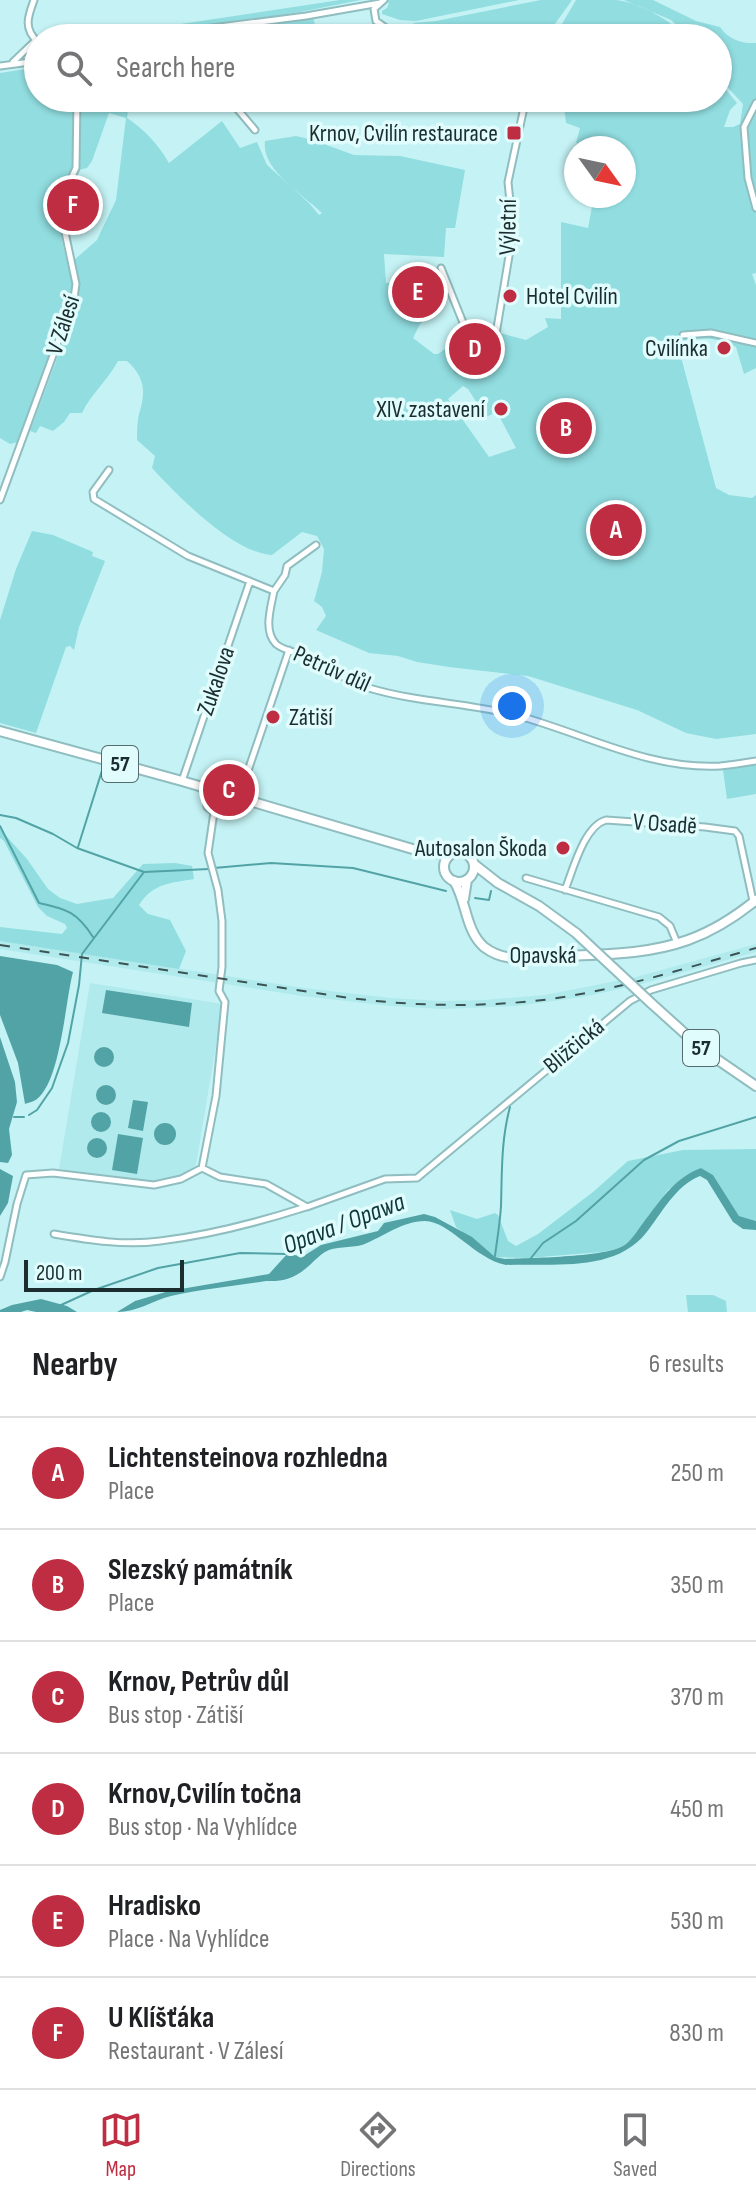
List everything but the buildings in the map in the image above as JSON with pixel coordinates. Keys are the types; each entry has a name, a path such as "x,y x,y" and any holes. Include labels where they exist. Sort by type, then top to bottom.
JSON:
{"main road":[{"name":"57","path":"0,731 416,850 450,855 466,853 475,865 498,883 539,906 576,933 709,1054 756,1086"},
{"name":"57","path":"416,850 444,866 446,874 454,881 480,878 498,883"},
{"path":"444,866 450,855"},
{"path":"464,904 468,879 475,865"},
{"name":"Opavská","path":"454,881 476,937 489,951 525,959 627,953 677,944 717,927 755,901"}],"street":[{"path":"28,24 34,0"},
{"path":"243,24 382,1"},
{"path":"380,24 376,21 374,9 382,1"},
{"path":"11,64 24,54"},
{"path":"0,66 24,63"},
{"path":"756,103 744,127 748,178 756,208"},
{"name":"V Zálesí","path":"0,500 74,298 76,284 59,204 76,168 77,112"},
{"path":"240,112 255,130"},
{"name":"Výletní","path":"458,370 483,353 494,339 513,232 508,182 523,112"},
{"path":"441,268 468,342"},
{"path":"683,335 711,333 756,343"},
{"path":"109,470 93,492 94,499 188,556 274,591 287,566 316,545"},
{"name":"Zukalova","path":"182,781 250,581"},
{"name":"Petrův důl","path":"274,591 269,628 275,642 300,652 347,680 430,702 518,715 621,751 666,761 719,766 756,761"},
{"path":"202,1168 216,1096 225,1002 219,991 222,921 208,853 214,812 234,797 289,650"},
{"path":"206,788 207,807 214,812"},
{"name":"V Osadě","path":"565,890 588,834 596,823 606,820 735,831 739,836 755,901"},
{"path":"526,878 662,918 672,928 677,944"},
{"name":"Bližčická","path":"307,1207 385,1179 417,1178 635,997 662,986 756,960"},
{"path":"202,1168 220,1177 266,1184 307,1207"},
{"path":"0,1277 26,1175 53,1173 154,1185 181,1179 202,1168"},
{"path":"54,1234 121,1243 159,1241 256,1223 307,1207"}],"shaded area":[{"path":"340,0 361,0 220,24 181,24"},
{"path":"383,0 519,0 416,21 382,14 389,3"},
{"path":"541,0 572,0 555,24 412,23"},
{"path":"576,0 615,0 645,8 672,24 562,24"},
{"path":"624,0 653,0 708,24 675,24"},
{"path":"313,18 315,24 259,24"},
{"path":"732,38 756,43 756,273 752,274 756,285 756,368 744,374 736,347 722,341 700,339 677,342 716,488 729,495 752,498 756,495 756,734 716,739 686,733 637,710 528,676 449,667 369,653 316,630 326,616 322,607 314,601 324,549 317,536 302,532 272,555 257,552 224,534 191,507 152,468 155,456 137,440 142,385 127,361 118,361 82,413 70,413 53,431 40,426 36,433 30,431 77,305 78,282 73,261 97,240 116,200 126,118 109,113 92,161 87,168 74,171 57,206 73,292 18,442 10,444 0,438 0,73 24,69 24,112 128,112 127,118 151,138 169,163 222,121 240,148 257,142 267,165 319,215 322,213 276,172 266,152 265,141 296,136 354,155 400,156 465,170 455,228 446,228 444,257 384,254 386,283 398,283 400,296 420,294 430,315 420,324 413,338 434,354 468,332 500,333 526,340 548,327 545,318 561,319 561,222 588,228 592,208 636,208 636,136 578,136 580,128 566,123 565,112 729,112 724,127 740,124 743,104 732,92","holes":["463,386 486,417 497,412 516,448 489,457 448,399"]},
{"path":"32,531 53,535 93,552 92,556 105,561 79,627 74,650 66,647 36,733 0,723 0,620"},
{"path":"756,764 756,794 727,799 723,770"},
{"path":"0,829 48,889 60,898 77,904 113,898 143,864 192,866 194,879 156,888 139,905 148,914 170,920 186,951 179,969 0,941 0,927 62,934 67,928 38,907 0,838"},
{"path":"0,941 304,988 442,1001 545,995 636,977 756,944 756,952 583,997 517,1006 442,1009 302,996 0,949"},
{"path":"0,956 57,965 73,972 52,1075 37,1099 25,1104 18,1063 0,1015"},
{"path":"90,983 223,1004 196,1165 180,1177 164,1181 138,1181 59,1169"},
{"path":"106,990 192,1003 189,1027 102,1013"},
{"path":"0,1037 15,1082 17,1102 9,1129 12,1155 8,1163 0,1162"},
{"path":"104,1047 111,1050 114,1057 111,1064 104,1067 97,1064 94,1057 97,1050"},
{"path":"106,1085 113,1088 116,1095 113,1102 106,1105 99,1102 96,1095 99,1088"},
{"path":"133,1100 148,1102 143,1131 128,1128"},
{"path":"101,1112 108,1115 111,1122 108,1129 101,1132 94,1129 91,1122 94,1115"},
{"path":"165,1123 173,1126 176,1134 173,1142 165,1145 157,1142 154,1134 157,1126"},
{"path":"118,1134 143,1138 137,1174 112,1170"},
{"path":"97,1138 104,1141 107,1148 104,1155 97,1158 90,1155 87,1148 90,1141"},
{"path":"756,1149 756,1221 739,1216 713,1175 701,1168 668,1190 621,1248 602,1252 528,1258 495,1257 456,1227 450,1210 477,1219 495,1213 508,1241 516,1246 538,1234 628,1161 683,1150"},
{"path":"701,1168 713,1175 739,1216 756,1221 756,1230 743,1229 733,1222 707,1180 700,1176 676,1193 633,1246 600,1260 562,1265 506,1265 484,1256 443,1227 425,1221 400,1226 362,1245 329,1250 290,1278 183,1294 117,1312 135,1301 169,1291 269,1274 288,1253 302,1257 321,1245 378,1231 384,1223 424,1214 472,1237 495,1257 505,1259 614,1250 631,1239 675,1184"},
{"path":"0,1169 13,1176 8,1203 0,1216"},
{"path":"686,1295 713,1295 726,1301 727,1312 688,1312"},
{"path":"41,1299 77,1312 0,1312 12,1305"}],"waterway":[{"path":"78,847 105,761"},
{"path":"0,815 16,818 77,848 144,872 209,869"},
{"path":"0,826 39,903 70,913 82,922 93,937"},
{"path":"214,868 271,863 353,868 446,891"},
{"path":"29,1115 37,1110 52,1088 68,1043 82,954 144,872"},
{"path":"475,898 489,900 491,891"},
{"path":"495,1256 501,1212 503,1144 510,1107"},
{"path":"14,1117 24,1117"},
{"path":"531,1258 543,1243 576,1221 644,1160 679,1141 756,1117"},
{"name":"Opava / Opawa","path":"61,1305 158,1268 240,1253 286,1254"}],"railway":[{"path":"0,945 362,999 465,1005 517,1003 597,991 756,948"}],"place":[{"name":"Krnov, Cvilín restaurace","path":"514,133"},
{"name":"U Klíšťáka","path":"73,205"},
{"name":"Hradisko","path":"418,292"},
{"name":"Hotel Cvilín","path":"510,296"},
{"name":"Cvilínka","path":"724,348"},
{"name":"Krnov,Cvilín točna","path":"475,349"},
{"name":"XIV. zastavení","path":"501,409"},
{"name":"Slezský památník","path":"566,428"},
{"name":"Lichtensteinova rozhledna","path":"616,530"},
{"name":"Zátiší","path":"273,717"},
{"name":"Krnov, Petrův důl","path":"229,790"},
{"name":"Autosalon Škoda","path":"563,848"}]}
